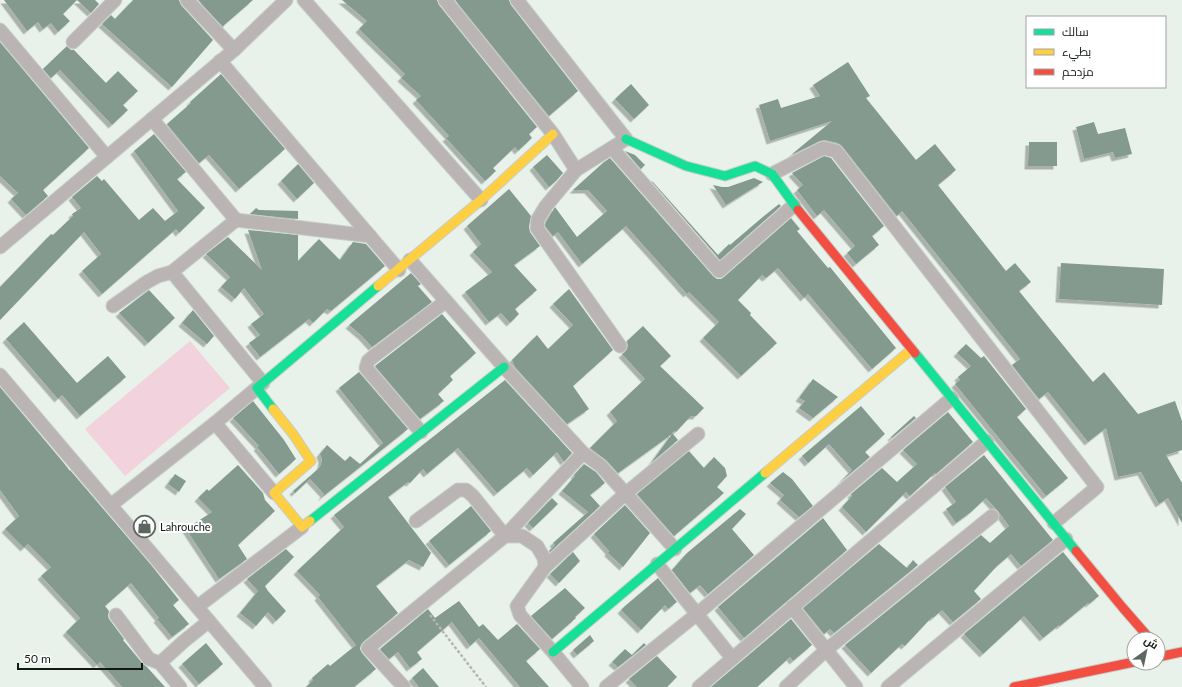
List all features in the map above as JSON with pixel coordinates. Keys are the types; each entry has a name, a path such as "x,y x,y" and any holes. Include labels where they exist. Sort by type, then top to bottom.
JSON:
{"street":[{"path":"73,42 115,0"},
{"path":"187,0 234,50"},
{"path":"2,242 107,157 234,50 286,0"},
{"path":"304,0 481,200"},
{"path":"445,0 553,134 576,170"},
{"path":"517,0 626,139 686,166 725,176 755,166 772,174 794,205 1066,539 1143,631"},
{"path":"2,37 107,157"},
{"path":"220,61 399,270"},
{"path":"152,119 236,220 370,236"},
{"path":"257,388 481,200 553,134"},
{"path":"620,346 537,228 538,219 546,206 576,170 626,139"},
{"path":"612,148 718,271 794,205"},
{"path":"772,174 824,148 836,150 1097,487 1054,523"},
{"path":"113,306 147,282 158,276 172,272 236,220"},
{"path":"410,260 504,367 583,453 601,466 675,549"},
{"path":"111,505 263,383 172,272"},
{"path":"421,432 366,368 368,361 446,301"},
{"path":"553,652 912,349"},
{"path":"197,607 302,527 504,367"},
{"path":"0,374 265,687"},
{"path":"257,388 293,434 311,461 274,493"},
{"path":"606,687 697,614 952,398"},
{"path":"215,423 302,527"},
{"path":"576,685 553,652 520,615 517,606 545,567 625,494 698,434"},
{"path":"699,687 987,441"},
{"path":"404,687 368,648 505,536 583,453"},
{"path":"416,521 458,490 466,490 473,496 505,536"},
{"path":"786,687 826,650 992,516"},
{"path":"505,536 522,536 537,546 544,558 545,567"},
{"path":"888,687 1066,539"},
{"path":"657,564 732,658"},
{"path":"792,607 856,687"},
{"path":"116,615 149,659 160,663 180,687"},
{"path":"160,663 209,621"},
{"path":"1166,653 1182,652"},
{"path":"1014,687 1126,664"}],"path":[{"path":"422,604 486,687"}],"shaded area":[{"path":"190,341 230,388 125,476 85,429"}],"building":[{"path":"4,0 77,0 63,14 70,21 58,32 51,23 43,29 38,22 27,31"},
{"path":"77,0 95,0 99,4 91,13"},
{"path":"133,0 179,0 181,5 213,40 172,87 102,24 111,15 115,19"},
{"path":"198,0 253,0 223,26 224,28"},
{"path":"342,0 437,0 439,5 537,127 529,134 532,138 518,151 515,147 493,168 496,171 485,181 446,138 449,136 416,100 421,96 401,78 405,74 359,29 367,21"},
{"path":"455,0 509,0 511,5 578,91 549,116"},
{"path":"0,42 89,148 43,190 48,196 26,215 11,199 18,193 0,176"},
{"path":"67,46 71,50 74,50 106,83 118,71 138,91 123,105 128,110 112,125 60,70 51,78 43,69"},
{"path":"848,62 870,96 866,98 916,160 935,144 956,170 938,185 1006,271 1015,263 1031,282 1019,291 1093,382 1104,372 1138,414 1175,401 1182,421 1182,450 1166,455 1182,483 1182,523 1168,498 1159,504 1141,472 1118,477 1106,428 1088,442 1048,392 1039,399 1012,365 1020,359 902,211 897,216 842,146 838,143 825,140 791,155 832,121 770,141 759,105 778,99 781,108 820,96 813,85"},
{"path":"221,74 285,149 239,189 209,155 199,163 167,124"},
{"path":"631,84 649,105 634,119 615,99"},
{"path":"1094,122 1098,134 1125,128 1132,154 1115,158 1113,152 1084,159 1076,127"},
{"path":"154,134 186,172 177,179 205,208 179,233 176,229 102,294 82,271 101,254 84,232 0,320 0,287 51,234 53,235 73,216 72,214 81,208 72,197 97,176 102,181 104,179 139,220 153,208 165,221 178,211 134,151"},
{"path":"1029,142 1057,142 1057,166 1028,166"},
{"path":"625,151 635,155 645,165 641,169"},
{"path":"547,155 563,173 549,187 533,167"},
{"path":"824,156 831,158 884,226 872,236 879,245 856,264 847,253 855,246 824,210 817,216 797,190 803,185 792,173"},
{"path":"610,158 717,279 724,277 791,218 800,229 797,231 828,268 830,267 896,348 872,369 808,294 804,298 778,268 766,278 762,275 738,300 777,343 741,376 703,338 719,322 689,292 687,294 626,226 582,264 558,232 553,236 545,226 555,207 577,237 607,211 588,190 573,190"},
{"path":"298,164 314,183 297,199 281,181"},
{"path":"754,178 763,182 726,205 713,185 728,187"},
{"path":"651,181 718,255 729,244 730,245 779,204 781,206 720,260"},
{"path":"509,189 531,216 529,227 530,232 540,246 514,265 537,290 515,309 519,314 510,323 501,313 489,322 465,292 492,272 473,252 481,244 467,226"},
{"path":"256,208 259,210 298,211 298,219 250,214"},
{"path":"248,230 298,235 298,261 319,239 340,260 353,242 366,244 385,266 331,311 327,309 313,323 309,319 260,357 249,343 260,335 251,324 264,314 244,288 235,299 221,287 230,277 206,254 228,237 262,270"},
{"path":"1061,263 1164,269 1162,305 1059,299"},
{"path":"411,273 421,284 418,286 432,302 372,347 349,325"},
{"path":"569,289 613,350 573,386 589,409 567,424 515,367 512,360 537,335 548,349 573,325 553,304"},
{"path":"149,290 175,318 148,343 119,313"},
{"path":"193,310 214,336 207,344 182,323"},
{"path":"442,314 476,353 450,376 453,380 438,394 444,401 420,419 375,366"},
{"path":"24,322 77,383 108,356 126,377 80,416 62,395 58,399 6,339"},
{"path":"643,326 671,356 660,366 704,408 696,416 691,416 676,432 675,431 672,433 678,440 651,463 672,434 618,473 606,460 590,448 617,421 610,412 645,379 622,354 627,349 627,341"},
{"path":"966,344 981,358 984,356 1026,409 1017,417 1068,478 1046,496 955,384 960,380 958,377 971,366 957,353"},
{"path":"359,372 408,429 321,498 324,494 310,479 295,493 293,491 321,465 322,459 320,454 327,445 345,461 350,456 360,464 383,443 339,388"},
{"path":"813,379 838,397 813,418 799,408 805,401 799,398"},
{"path":"505,380 572,453 564,462 557,452 533,475 527,468 497,493 458,448 427,474 423,469 410,483 408,482 388,497 431,553 423,567 409,560 376,586 398,613 361,645 360,649 362,653 376,669 354,687 306,687 313,680 312,678 328,664 330,666 356,645 318,597 320,595 297,571 344,527 334,515"},
{"path":"0,387 152,566 179,600 173,605 189,624 172,637 131,583 105,606 109,611 109,619 124,639 123,640 165,687 122,687 100,662 97,665 66,632 80,618 41,576 51,567 28,544 24,548 5,529 19,516 0,490"},
{"path":"253,401 284,440 296,459 279,474 257,447 259,446 233,418"},
{"path":"861,406 885,434 865,452 870,457 839,483 852,470 829,444 808,463 802,456"},
{"path":"948,412 973,442 910,496 906,492 866,532 842,507 852,496 851,494 882,468 897,482 917,464 903,450"},
{"path":"914,416 916,418 892,438 891,437"},
{"path":"689,451 704,468 714,457 725,468 727,476 717,487 724,493 674,536 637,494"},
{"path":"984,455 1053,540 1021,566 1011,554 997,566 974,591 981,599 953,622 942,610 933,618 932,617 905,646 902,644 871,673 845,645 981,535 990,543 1009,526 986,498 956,523 946,509 956,502 945,487"},
{"path":"584,464 596,472 605,483 590,495 600,506 550,552 549,551 555,545 553,543 588,512 562,491"},
{"path":"238,465 263,493 265,500 275,511 238,545 247,559 219,579 186,529 212,512 198,498 207,489 209,491"},
{"path":"783,472 792,479 813,506 799,517 780,500 784,495 770,483"},
{"path":"175,474 186,481 179,492 168,484"},
{"path":"552,498 558,504 533,528 528,523"},
{"path":"625,505 650,533 623,567 608,553 609,551 594,534"},
{"path":"471,506 491,531 449,565 429,541"},
{"path":"740,509 746,514 732,529 754,555 708,594 700,585 690,593 672,570 687,553"},
{"path":"823,518 847,550 744,638 718,607"},
{"path":"879,544 907,568 913,560 918,565 834,633 830,629 824,634 803,608"},
{"path":"286,549 294,557 265,586 286,611 276,621 268,612 256,626 240,613 258,591 247,579"},
{"path":"573,552 580,561 559,583 550,574"},
{"path":"1063,552 1099,596 1043,638 1024,616 983,654 964,634"},
{"path":"658,578 677,602 668,609 665,605 641,630 621,610"},
{"path":"565,588 585,608 552,639 531,616"},
{"path":"459,601 479,627 483,624 498,640 517,624 540,649 526,661 549,687 520,687 479,638 470,646 452,622 417,652 422,659 410,668 398,652 389,659 380,649 428,609 435,618"},
{"path":"791,619 812,645 793,661 790,657 757,687 711,687"},
{"path":"590,635 594,641 577,655 573,650"},
{"path":"206,643 223,664 199,684 182,664"},
{"path":"644,643 646,645 618,667 612,662 625,649 632,655"},
{"path":"657,656 677,677 667,687 637,687 629,679"},
{"path":"423,668 439,687 419,687 412,678"}],"traffic: fast":[{"path":"626,139 686,166 725,176 755,166 772,174 798,210"},
{"path":"273,409 257,388 378,286"},
{"path":"915,353 1076,551"},
{"path":"310,521 504,367"},
{"path":"553,652 765,473"}],"traffic: slow":[{"path":"378,286 481,200 553,134"},
{"path":"765,473 912,349"},
{"path":"273,409 293,434 311,461 274,493 302,527 310,521"}],"traffic: jam":[{"path":"798,210 915,353"},
{"path":"1076,551 1143,631"},
{"path":"1166,655 1182,652"},
{"path":"1014,687 1126,664"}],"place":[{"name":"Lahrouche","path":"145,526"}]}
